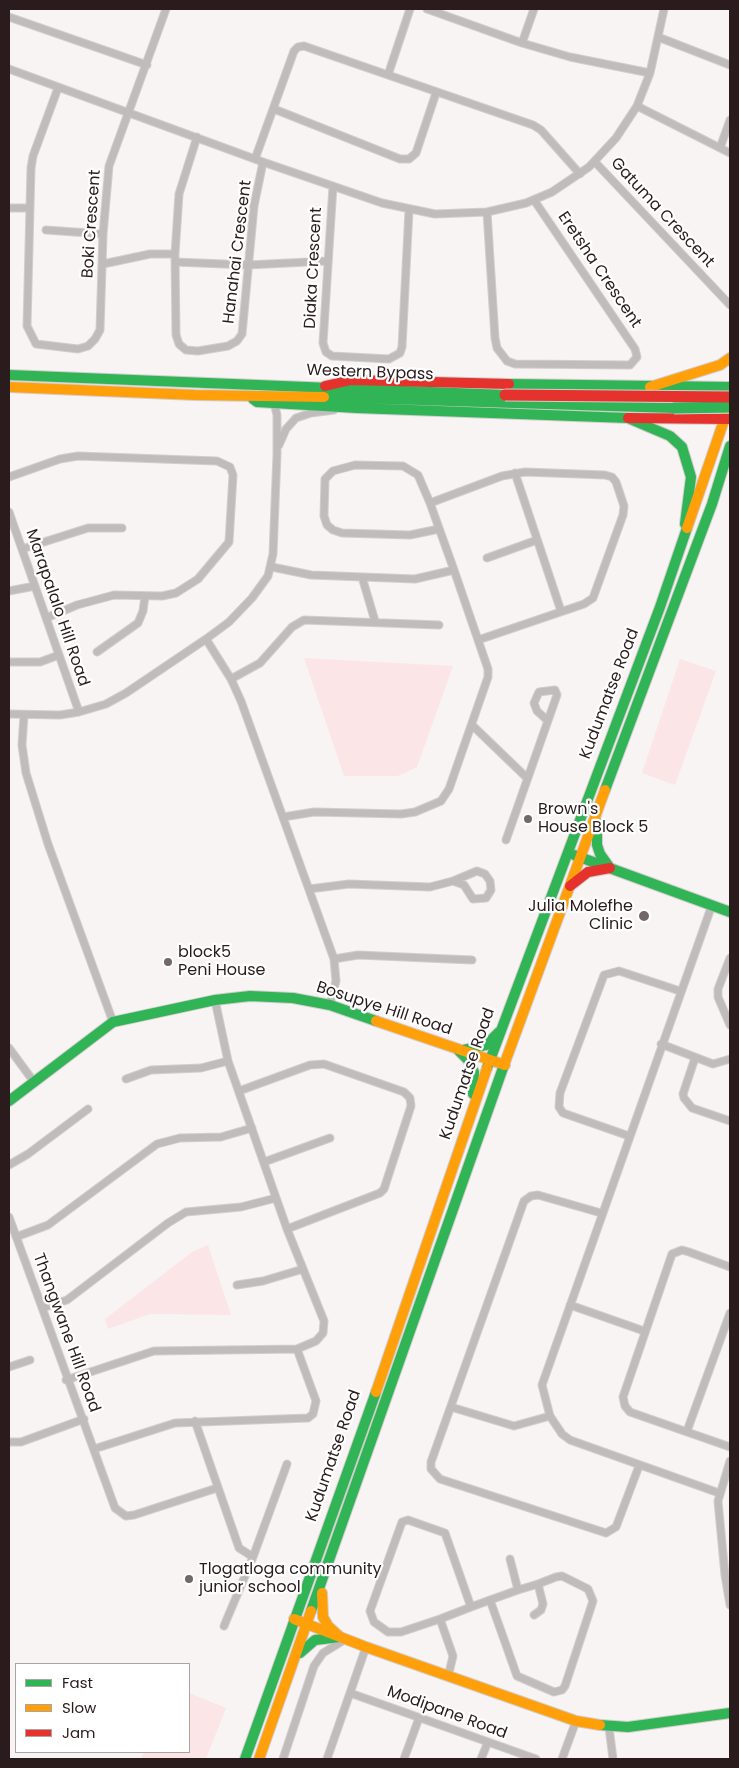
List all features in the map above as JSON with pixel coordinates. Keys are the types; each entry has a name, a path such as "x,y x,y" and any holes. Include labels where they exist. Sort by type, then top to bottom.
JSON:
{"main road":[{"path":"650,387 712,368 730,358"},
{"name":"Western Bypass","path":"9,375 505,395 730,397"},
{"path":"320,387 351,380 730,387"},
{"name":"Western Bypass","path":"9,387 250,397 339,397 674,408 730,405"},
{"path":"691,419 702,412 706,405 704,395 695,387"},
{"path":"250,397 257,402 357,408 630,419 728,419"},
{"name":"Kudumatse Road","path":"245,1759 435,1225 472,1109 682,545 728,419 730,405"},
{"path":"630,419 670,436 682,447 690,477 682,545"},
{"name":"Kudumatse Road","path":"259,1759 568,889 712,504 730,446"},
{"path":"712,504 730,474"},
{"path":"598,807 595,832 596,845 610,868"},
{"path":"568,852 730,912"},
{"path":"568,889 588,872 610,868"},
{"name":"Bosupye Hill Road","path":"9,1101 113,1022 215,1000 267,996 330,1005 505,1065"},
{"path":"472,1109 474,1072 468,1060 459,1050 486,1044 500,1032"},
{"path":"324,1576 322,1593 323,1617 328,1626 343,1638"},
{"path":"294,1619 448,1677 576,1721 609,1727 628,1727 730,1713"},
{"path":"293,1662 307,1645 315,1640 343,1638"}],"street":[{"name":"Boki Crescent","path":"30,208 27,326 30,336 36,344 78,349 88,346 100,330 103,234 109,166 166,9"},
{"path":"388,75 410,9"},
{"path":"427,9 522,43 570,57 650,73"},
{"path":"522,43 534,9"},
{"path":"9,70 263,162 409,210 435,214 487,212 534,200 552,192 595,162 616,138 637,106 650,73 664,9"},
{"path":"9,17 147,65"},
{"path":"658,37 730,65"},
{"path":"255,159 298,46 310,47 436,93 533,124 541,130 580,174"},
{"path":"9,208 30,208 33,156 58,88"},
{"path":"274,109 400,159 408,159 416,153 436,93"},
{"path":"637,106 730,153"},
{"path":"720,148 730,120"},
{"path":"197,137 179,194 176,262 248,265 328,261"},
{"name":"Hanahai Crescent","path":"176,262 176,336 179,344 186,350 198,351 228,346 237,341 242,334 254,206 263,162"},
{"name":"Gatuma Crescent","path":"595,162 728,302"},
{"name":"Diaka Crescent","path":"333,186 323,343 326,352 332,356 389,359 396,357 402,346 409,210"},
{"name":"Eretsha Crescent","path":"487,212 491,306 495,338 501,355 506,361 515,364 627,366 637,357 636,349 534,200"},
{"path":"46,230 103,234"},
{"path":"103,264 150,254 175,254"},
{"path":"728,302 730,293"},
{"path":"9,714 24,716 60,715 79,712 106,704 126,693 206,639 242,610 260,587 272,567 277,454 277,415 274,402"},
{"path":"277,454 286,429 296,418 311,413 357,408"},
{"path":"9,477 60,459 78,456 224,463 230,467 233,475 229,542 198,579 186,588 162,596 114,595 77,605 46,618"},
{"path":"283,817 314,812 401,814 430,807 441,801 449,789 488,677 488,669 430,503 418,475 403,466 355,465 333,471 325,479 324,516 328,525 333,530 410,535 439,529"},
{"path":"430,503 515,473 605,475 612,477 616,482 624,506 623,515 593,598 584,604 478,640"},
{"path":"515,473 561,611"},
{"name":"Marapalalo Hill Road","path":"10,516 79,712"},
{"path":"22,549 88,528 122,528"},
{"path":"487,558 537,540"},
{"path":"272,567 311,574 362,577 425,578 454,570"},
{"path":"362,577 375,621"},
{"path":"9,591 35,586"},
{"path":"97,652 138,623 144,610 145,596"},
{"path":"231,678 260,663 299,622 313,619 439,625"},
{"path":"206,639 231,678 334,959 336,981 330,1005"},
{"path":"9,662 40,662 59,655"},
{"path":"24,716 22,745 26,773 48,844 113,1022"},
{"path":"506,840 547,720"},
{"path":"472,725 526,777"},
{"path":"309,889 349,884 430,887 453,881 477,871 485,874 490,881 491,890 486,898 473,899 464,885 453,881"},
{"path":"712,905 601,1213 542,1385 550,1416 562,1434 570,1440 719,1493"},
{"path":"334,959 358,955 472,960"},
{"path":"730,958 718,989 718,997 730,1025"},
{"path":"629,1136 563,1113 559,1107 560,1093 604,975 619,971 680,991"},
{"path":"66,1380 154,1351 297,1349 320,1338 324,1328 324,1321 287,1229 228,1060 215,1000"},
{"path":"661,1044 713,1064 730,1059"},
{"path":"9,1048 34,1082"},
{"path":"695,1058 683,1094 684,1098 692,1108 730,1121"},
{"path":"126,1079 152,1070 201,1068 228,1060"},
{"path":"239,1091 310,1065 324,1064 404,1092 410,1098 411,1106 384,1189 380,1193 287,1229"},
{"path":"9,1165 23,1158 88,1109"},
{"path":"16,1237 54,1222 164,1140 221,1137 252,1128"},
{"path":"264,1162 330,1138"},
{"path":"601,1213 538,1195 531,1196 524,1201 431,1462 431,1469 434,1475 440,1479 600,1533 606,1533 616,1526 639,1466"},
{"path":"42,1308 67,1300 168,1223 186,1212 241,1207 276,1198"},
{"name":"Thangwane Hill Road","path":"9,1217 66,1380 84,1419 115,1508 126,1516 216,1488"},
{"path":"730,1267 682,1250 672,1254 624,1390 625,1406 630,1412 730,1446"},
{"path":"237,1285 263,1281 303,1269"},
{"path":"570,1305 644,1331"},
{"path":"687,1431 730,1313"},
{"path":"94,1449 167,1424 194,1421 302,1419 313,1414 316,1401 297,1349"},
{"path":"9,1367 30,1360"},
{"path":"451,1407 514,1426 550,1416"},
{"path":"9,1442 21,1442 84,1419"},
{"path":"194,1421 216,1488 239,1548 253,1557"},
{"path":"730,1461 719,1493 725,1575 730,1605"},
{"path":"224,1626 253,1557 287,1464"},
{"path":"471,1607 445,1533 405,1520 401,1525 370,1614 374,1622 388,1632 395,1632 440,1619 471,1607 490,1600 518,1590 562,1576 588,1589 593,1601 565,1686 562,1690 554,1692 517,1676 490,1600"},
{"path":"510,1559 518,1590"},
{"path":"534,1615 541,1610 543,1604 538,1584"},
{"path":"440,1619 453,1656 448,1677"},
{"path":"283,1759 314,1666 323,1653 343,1638"},
{"path":"326,1759 366,1647"},
{"name":"Modipane Road","path":"350,1693 536,1759"},
{"path":"404,1759 419,1718"},
{"path":"562,1759 576,1721"},
{"path":"609,1727 613,1759"},
{"path":"482,1759 488,1742"}],"shaded area":[{"path":"304,658 453,666 417,767 398,776 344,776"},
{"path":"680,659 716,671 675,785 642,773"},
{"path":"208,1245 231,1315 150,1314 108,1329 105,1319 192,1252"},
{"path":"190,1693 226,1708 206,1759 141,1759 144,1753 190,1753"}],"traffic: fast":[{"path":"9,375 505,395"},
{"path":"509,384 730,387"},
{"path":"324,397 674,408"},
{"path":"253,399 257,402 357,408 628,418"},
{"path":"674,408 730,407"},
{"path":"630,419 670,436 682,447 691,477 685,524"},
{"path":"605,790 712,504 730,446"},
{"path":"487,1068 660,607 687,528"},
{"path":"597,822 597,845 600,854 610,868"},
{"path":"574,855 730,912"},
{"path":"9,1101 113,1022 215,1000 250,996 293,998 330,1005 376,1021"},
{"path":"459,1051 486,1045 499,1032"},
{"path":"459,1051 468,1060 474,1072 473,1094"},
{"path":"311,1611 504,1065"},
{"path":"245,1759 376,1392"},
{"path":"300,1653 315,1640 340,1637"},
{"path":"600,1725 628,1727 730,1713"}],"traffic: slow":[{"path":"650,387 720,365 730,358"},
{"path":"9,387 195,395 324,397"},
{"path":"687,528 730,403"},
{"path":"504,1065 605,790"},
{"path":"376,1021 505,1065"},
{"path":"376,1392 487,1068"},
{"path":"322,1593 323,1617 328,1626 340,1637"},
{"path":"259,1759 311,1611"},
{"path":"294,1619 366,1647 576,1721 600,1725"}],"traffic: jam":[{"path":"325,386 351,380 509,384"},
{"path":"505,395 730,397"},
{"path":"628,418 730,419"},
{"path":"570,886 588,872 610,868"}],"place":[{"name":"Brown's House Block 5","path":"528,819"},
{"name":"Julia Molefhe Clinic","path":"644,916"},
{"name":"block5 Peni House","path":"168,962"},
{"name":"Tlogatloga community junior school","path":"189,1579"}]}
